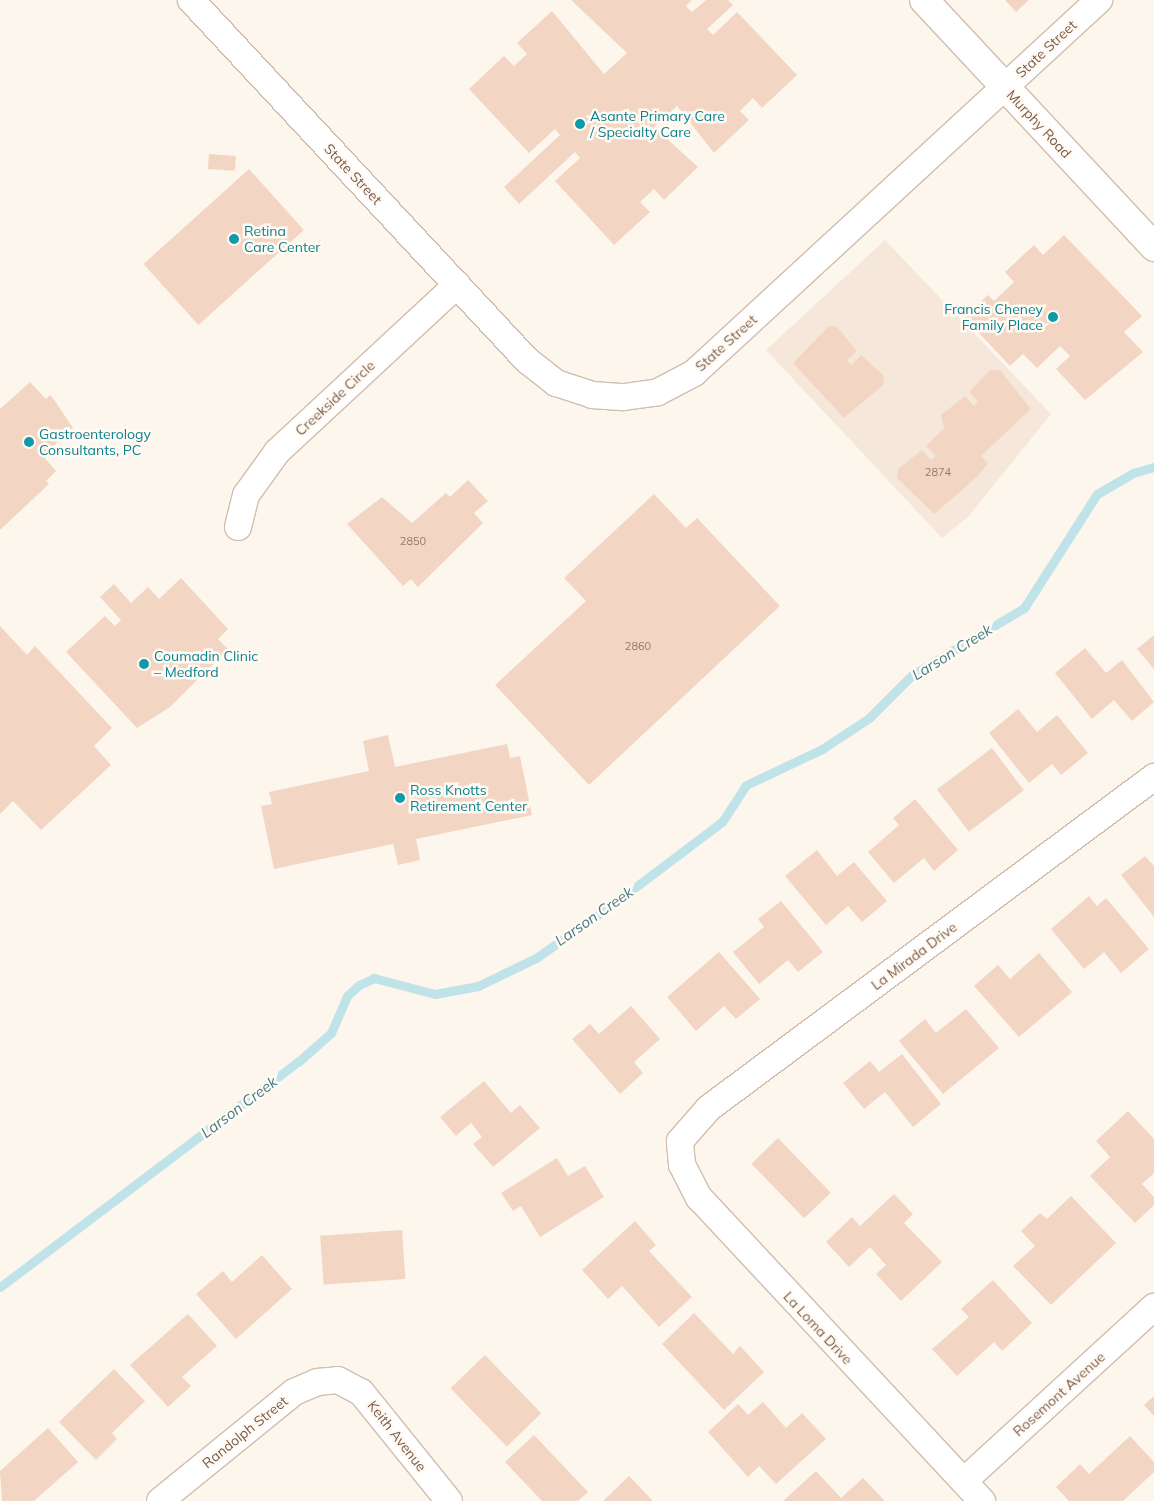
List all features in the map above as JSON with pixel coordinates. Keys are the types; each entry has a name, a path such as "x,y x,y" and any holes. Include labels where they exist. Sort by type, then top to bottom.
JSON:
{"street":[{"name":"State Street","path":"191,0 528,361 556,383 592,395 658,392 694,373 1099,0"},
{"name":"Murphy Road","path":"924,0 1154,247"},
{"name":"Creekside Circle","path":"238,527 246,494 277,452 457,285"},
{"name":"La Mirada Drive","path":"680,1141 709,1108 1154,777"},
{"name":"La Loma Drive","path":"680,1141 682,1165 699,1198 982,1501"},
{"name":"Rosemont Avenue","path":"964,1481 1154,1307"},
{"name":"Randolph Street","path":"160,1501 294,1392 317,1382 338,1380"},
{"name":"Keith Avenue","path":"338,1380 361,1392 449,1501"}],"shaded area":[{"path":"885,240 1051,414 968,517 942,538 766,350"}],"building":[{"name":"Asante Primary Care / Specialty Care","path":"571,0 692,0 686,6 692,12 706,0 728,0 733,5 707,29 713,35 737,12 797,75 762,108 753,98 740,111 749,120 714,153 677,106 654,127 698,167 664,200 654,189 640,202 650,212 614,245 555,181 580,158 575,152 519,204 504,187 560,135 555,129 529,153 469,89 504,56 514,66 527,54 517,43 552,11 604,74 627,53"},
{"path":"1005,0 1029,0 1016,12"},
{"path":"209,154 236,156 235,171 208,169"},
{"name":"Retina Care Center","path":"249,169 304,230 198,325 143,264"},
{"name":"Francis Cheney Family Place","path":"1064,235 1142,316 1124,332 1143,352 1085,400 1056,369 1070,356 1060,346 1037,368 1023,354 1010,366 964,317 988,295 994,301 1014,282 1005,272 1034,245 1043,255"},
{"path":"829,326 837,327 857,351 847,360 851,365 861,355 884,376 883,385 844,418 793,363"},
{"path":"990,370 1000,370 1031,409 981,456 988,463 978,476 934,514 897,478 898,469 922,450 931,460 936,456 926,446 944,428 941,415 965,396 974,406 978,402 969,392"},
{"name":"Gastroenterology Consultants, PC","path":"30,382 46,399 50,395 73,428 43,456 56,471 46,481 49,484 0,530 0,409"},
{"path":"468,480 488,501 474,513 483,523 418,587 411,579 403,586 347,524 382,497 412,523 446,493 450,497"},
{"path":"654,494 686,528 697,518 780,606 589,785 495,685 586,601 564,578"},
{"name":"Coumadin Clinic – Medford","path":"181,578 228,629 218,639 228,649 170,707 137,728 66,652 105,616 115,626 121,620 100,597 114,584 131,603 148,587 159,599"},
{"path":"0,626 27,655 35,646 112,728 94,746 111,765 41,830 13,801 0,814"},
{"path":"1154,635 1154,669 1137,649"},
{"path":"1085,648 1106,673 1122,660 1154,702 1132,721 1114,700 1092,719 1055,673"},
{"path":"1018,709 1037,732 1057,715 1088,753 1061,775 1052,764 1029,783 989,733"},
{"name":"Ross Knotts Retirement Center","path":"388,735 395,767 507,744 510,758 520,756 532,815 416,839 420,860 398,865 393,844 274,869 261,806 272,804 269,792 369,771 363,741"},
{"path":"992,748 1024,790 969,832 937,790"},
{"path":"915,799 958,850 934,871 924,858 894,883 868,852 899,825 893,818"},
{"path":"817,850 837,876 854,862 887,901 862,922 848,906 826,925 785,876"},
{"path":"1145,856 1154,866 1154,917 1121,875"},
{"path":"1089,896 1097,906 1106,898 1149,949 1121,973 1104,952 1084,969 1051,929"},
{"path":"781,901 823,952 798,972 788,960 759,984 733,952 764,927 758,919"},
{"path":"719,952 760,999 736,1019 724,1006 696,1031 667,997"},
{"path":"1039,953 1072,992 1019,1037 974,986 998,965 1010,979"},
{"path":"631,1006 660,1039 634,1062 643,1073 620,1094 572,1039 590,1024 599,1034"},
{"path":"966,1009 999,1048 943,1094 899,1041 925,1019 936,1033"},
{"path":"902,1054 941,1104 913,1127 885,1092 864,1109 843,1083 870,1061 879,1072"},
{"path":"484,1081 511,1113 520,1105 540,1128 493,1167 473,1144 482,1137 471,1123 456,1136 440,1117"},
{"path":"1128,1111 1154,1139 1154,1173 1142,1184 1154,1197 1154,1205 1135,1223 1090,1176 1110,1157 1096,1141"},
{"path":"778,1138 831,1193 804,1218 751,1164"},
{"path":"557,1158 568,1176 585,1166 604,1197 540,1237 521,1206 513,1211 501,1193"},
{"path":"894,1194 913,1214 904,1223 942,1262 901,1301 876,1274 886,1265 870,1247 849,1267 826,1242 852,1217 860,1226"},
{"path":"1071,1196 1116,1243 1051,1305 1013,1266 1035,1246 1021,1231 1040,1213 1047,1219"},
{"path":"635,1221 656,1245 649,1251 692,1297 659,1327 622,1286 608,1299 582,1270"},
{"path":"402,1230 405,1279 324,1285 320,1236"},
{"path":"262,1255 292,1289 236,1339 196,1294 223,1271 232,1282"},
{"path":"993,1280 1032,1323 1002,1351 994,1342 957,1376 932,1349 969,1317 961,1309"},
{"path":"694,1313 733,1354 740,1346 764,1372 724,1410 662,1344"},
{"path":"188,1314 217,1346 182,1377 191,1386 168,1407 130,1365"},
{"path":"485,1355 541,1413 507,1447 450,1388"},
{"path":"114,1369 145,1401 112,1433 117,1439 96,1460 59,1422"},
{"path":"1154,1396 1154,1416 1144,1405"},
{"path":"763,1402 786,1428 802,1413 826,1439 776,1484 759,1466 748,1477 708,1432 738,1404 748,1415"},
{"path":"48,1428 78,1462 34,1501 2,1501 0,1471"},
{"path":"534,1435 588,1492 578,1501 542,1501 505,1462"},
{"path":"1130,1436 1154,1462 1154,1472 1123,1501 1069,1501 1056,1487 1080,1464 1089,1474"},
{"path":"816,1471 841,1498 863,1478 885,1501 783,1501"},
{"path":"629,1476 653,1501 603,1501"}],"waterway":[{"name":"Larson Creek","path":"0,1287 298,1062 331,1033 347,996 359,985 374,978 435,994 478,986 536,958 613,904 722,822 746,785 822,749 869,718 912,675 1024,608 1097,494 1133,473 1154,467"}],"place":[{"name":"Asante Primary Care / Specialty Care","path":"580,124"},
{"name":"Retina Care Center","path":"234,239"},
{"name":"Francis Cheney Family Place","path":"1053,317"},
{"name":"Gastroenterology Consultants, PC","path":"29,442"},
{"name":"Coumadin Clinic – Medford","path":"144,664"},
{"name":"Ross Knotts Retirement Center","path":"400,798"}]}
